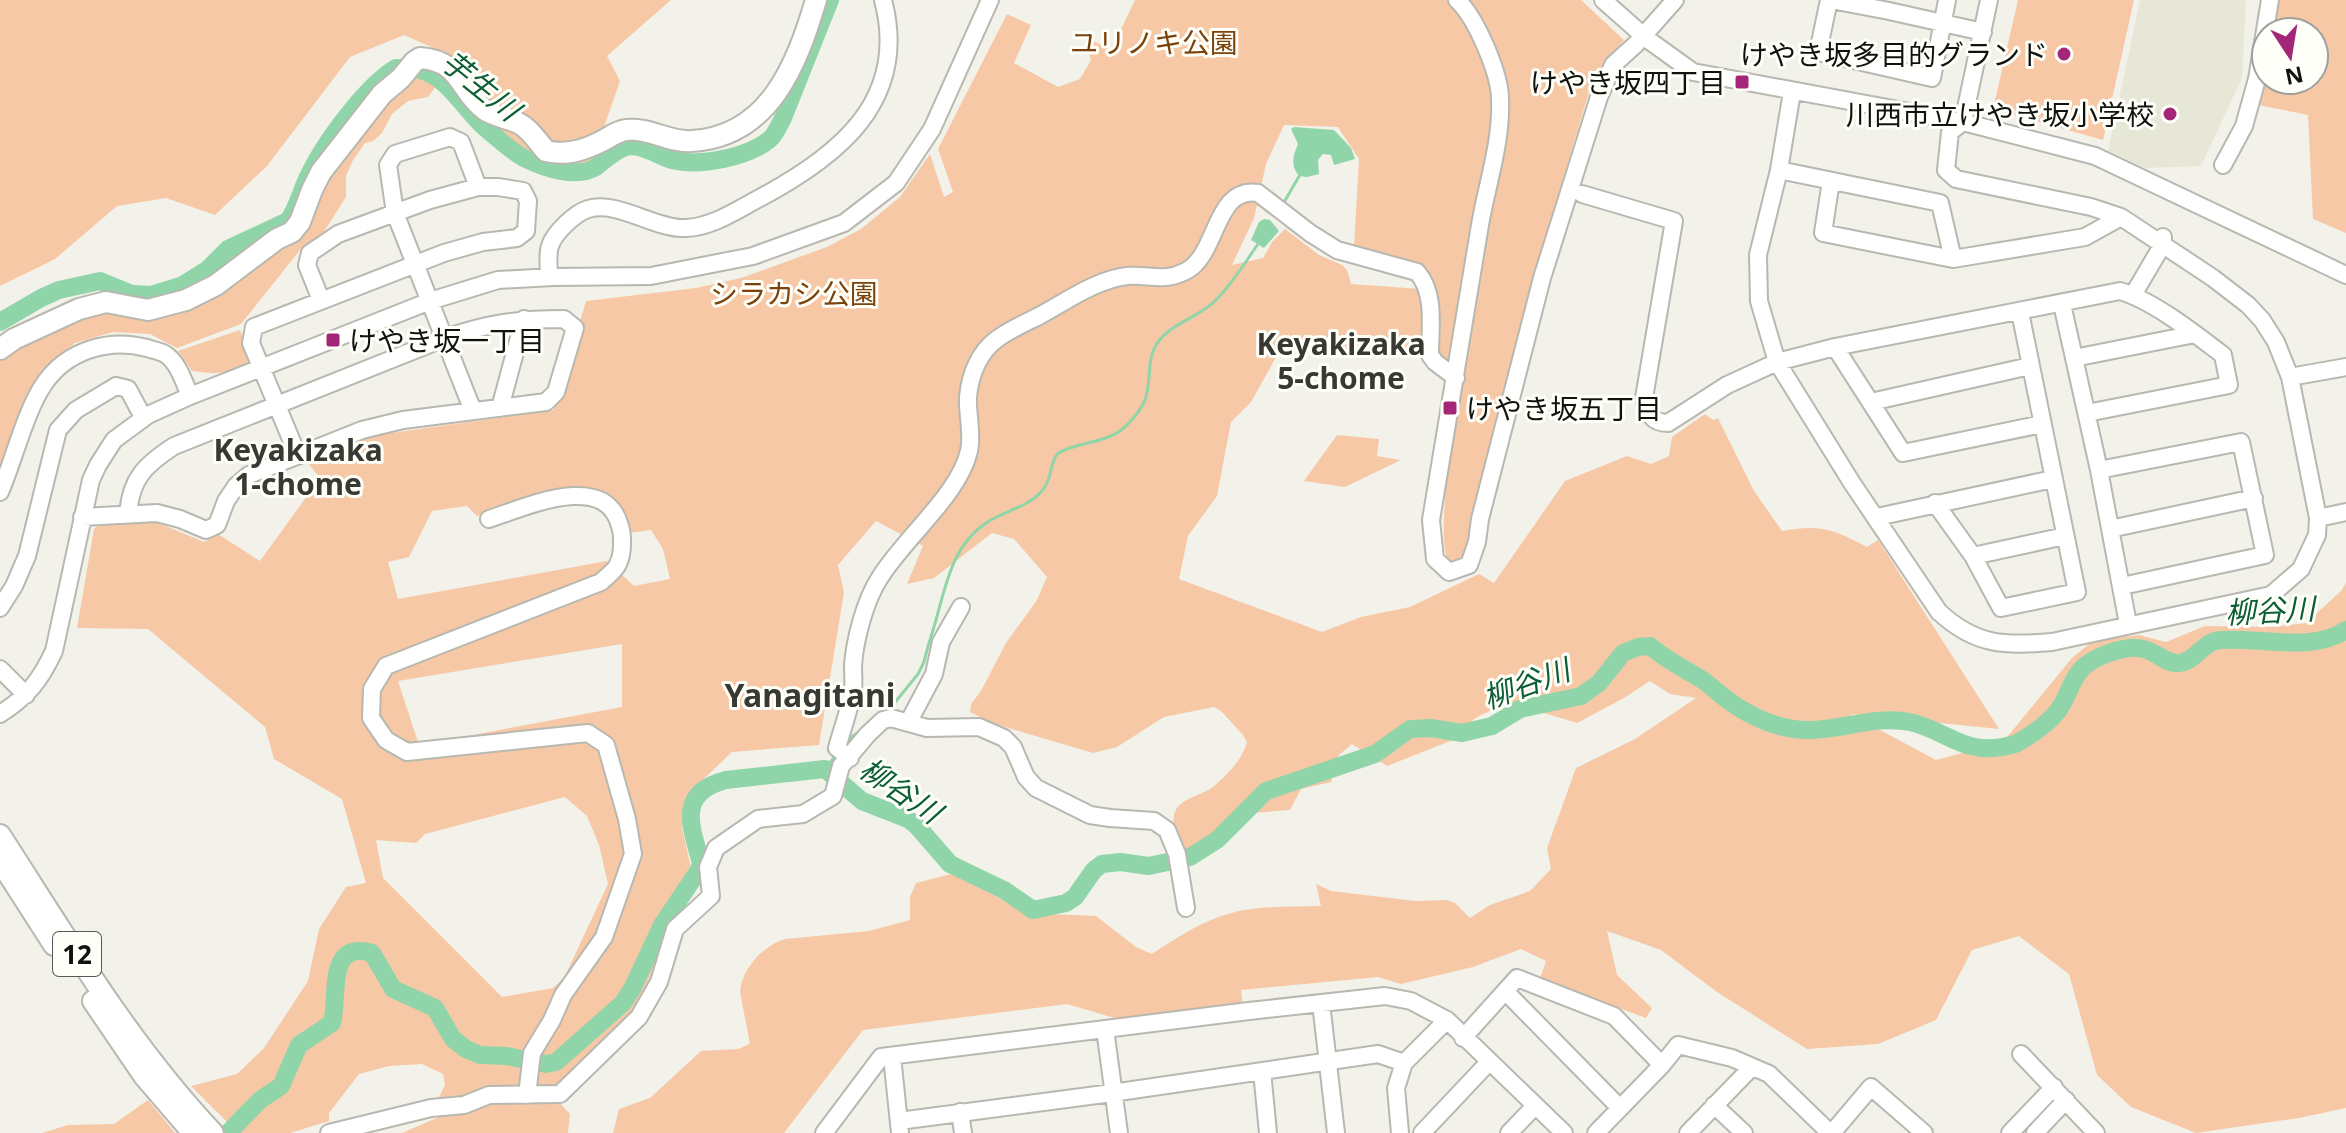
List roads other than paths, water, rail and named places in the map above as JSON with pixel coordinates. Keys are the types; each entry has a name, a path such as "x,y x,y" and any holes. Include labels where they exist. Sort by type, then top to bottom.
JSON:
{"main road":[{"path":"0,349 14,339 79,309 106,302 148,310 186,300 216,285 277,239 292,232 300,222 321,172 382,94 420,58 453,69 470,95 485,109 521,124 546,151 579,151 629,129 675,141 692,141 734,130 755,117 780,90 805,39 816,0"},
{"name":"12","path":"0,835 151,1073 213,1133"},
{"name":"12","path":"0,861 193,1133"}],"street":[{"path":"549,277 550,246 567,222 588,209 610,209 680,228 699,227 768,194 831,154 856,130 879,93 886,70 890,32 883,0"},
{"path":"0,714 26,695 42,676 54,651 91,480 114,440 143,417 430,301 498,280 651,276 753,256 844,223 896,183 928,134 990,0"},
{"path":"1457,0 1466,7 1488,50 1501,96 1498,138 1484,203 1431,520 1435,559 1449,572 1469,565 1477,542 1480,519 1542,278 1599,97 1613,65 1675,0"},
{"path":"1603,0 1693,72 1963,122 2095,156 2346,275"},
{"path":"1947,0 1943,23 1932,78 1818,52 1830,0 1943,23 1983,32"},
{"path":"1792,92 1779,170 1758,255 1759,301 1777,362 1852,483 1939,612 1955,627 1971,635 1998,644 2018,645 2052,642 2271,595 2301,569 2313,548 2318,518 2290,377 2276,342 2262,320 2225,287 2177,256 2163,238 2121,217 2091,207 1956,179 1946,170 1950,132 1963,122 1989,0"},
{"path":"2223,165 2244,126 2257,79 2270,0"},
{"path":"473,411 395,213 388,165 395,154 450,137 461,142 478,187"},
{"path":"1779,170 1940,203 1953,259"},
{"path":"1831,181 1823,233 1953,259 2085,237 2121,217"},
{"path":"298,456 251,343 254,327 415,263 483,242 517,238 526,231 528,201 523,191 478,187 430,200 338,234 310,253 307,265 321,300"},
{"path":"329,1133 431,1108 464,1105 489,1095 527,1092 560,1094 639,1017 659,982 675,929 711,896 708,867 716,848 758,819 803,814 833,796 844,753 853,689 853,662 865,609 878,580 956,480 969,451 968,398 973,371 984,350 998,338 1080,292 1113,279 1129,276 1168,277 1189,270 1206,250 1226,207 1237,195 1248,191 1258,193 1337,250 1417,272 1429,294 1430,355 1456,378"},
{"path":"1582,194 1674,221 1644,398 1646,409 1659,423 1668,423 1727,385 1777,362 1835,347 2120,291 2133,295 2223,355 2229,385 2087,413"},
{"path":"2133,295 2163,238"},
{"path":"2062,304 2099,470 2128,624"},
{"path":"1935,503 1973,556 2001,608 2077,592 2020,312"},
{"path":"500,408 524,319"},
{"path":"82,517 157,513 206,530 217,525 226,501 236,486 249,475 362,430 403,420 546,402 556,392 575,328 564,319 524,319 485,325 174,446 154,459 138,477 130,495 128,514"},
{"path":"2074,358 2195,334"},
{"path":"0,492 32,405 55,370 78,353 105,345 128,343 165,354 177,366 190,396"},
{"path":"1835,347 1903,453 2042,424"},
{"path":"1871,402 2030,366"},
{"path":"2290,377 2346,369"},
{"path":"0,608 27,556 58,430 76,410 116,386 128,389 143,417"},
{"path":"2099,470 2241,442 2254,498 2265,555 2122,586"},
{"path":"1877,517 2053,479"},
{"path":"489,519 567,496 598,498 616,513 622,533 619,563 601,582 386,666 372,689 371,718 386,740 407,752 588,733 606,745 627,819 633,854 604,937 563,995 532,1053 527,1092"},
{"path":"2110,529 2254,498"},
{"path":"2318,518 2346,512"},
{"path":"1973,556 2065,536"},
{"path":"908,723 934,674 941,642 961,607"},
{"path":"0,669 26,695"},
{"path":"844,753 883,720 891,718 927,728 979,727 992,732 1013,747 1026,777 1036,788 1090,815 1154,821 1167,830 1177,854 1186,908"},
{"path":"1463,1038 1517,978 1614,1016 1662,1065"},
{"path":"1505,991 1620,1108"},
{"path":"830,1129 881,1057 1385,996 1411,1001 1447,1020 1564,1133"},
{"path":"1321,1003 1336,1133"},
{"path":"1400,1133 1396,1088 1404,1063 1447,1020"},
{"path":"1105,1029 1119,1133"},
{"path":"1596,1133 1678,1045 1732,1058 1769,1074 1831,1133 1871,1087 1924,1133"},
{"path":"892,1056 899,1127 960,1112 1378,1054 1404,1063"},
{"path":"2021,1054 2096,1133"},
{"path":"1422,1133 1489,1062"},
{"path":"1688,1133 1752,1067"},
{"path":"1262,1071 1268,1133"},
{"path":"2010,1133 2054,1087"},
{"path":"2035,1133 2066,1100"},
{"path":"1714,1105 1744,1133"},
{"path":"1509,1133 1535,1106"},
{"path":"960,1112 963,1133"}],"waterway":[{"name":"芋生川","path":"0,322 59,290 100,281 132,294 151,295 183,285 207,270 228,249 288,221 316,162 335,132 359,101 396,68 420,70 438,78 504,144 526,159 551,169 570,172 588,170 618,150 632,146 683,162 724,159 750,151 770,139 783,118 830,0"},
{"path":"1283,204 1301,173"},
{"path":"888,711 924,662 952,566 966,542 986,523 1040,493 1047,484 1057,454 1108,437 1125,427 1145,401 1152,355 1159,340 1209,307 1234,279 1260,241"},
{"name":"柳谷川","path":"228,1133 260,1100 281,1086 299,1045 332,1023 337,973 347,955 357,951 372,953 393,989 435,1008 453,1039 466,1049 480,1055 507,1056 546,1064 556,1062 623,1003 633,987 662,925 699,870 701,863 691,824 693,802 710,786 726,780 825,769 862,801 908,819 950,864 1004,890 1033,910 1066,903 1075,897 1102,864 1120,862 1149,866 1190,857 1217,840 1266,791 1375,754 1410,729 1431,728 1462,733 1492,726 1520,709 1581,696 1599,683 1623,653 1638,647 1650,646 1739,708 1772,724 1808,730 1897,720 1922,726 1965,744 1988,748 2015,744 2039,728 2060,708 2081,670 2108,653 2138,648 2169,662 2180,663 2215,641 2318,641 2346,630"},
{"path":"846,741 863,729"},
{"path":"825,769 837,754"}],"place":[{"name":"けやき坂多目的グランド","path":"2064,54"},
{"name":"けやき坂四丁目","path":"1742,82"},
{"name":"川西市立けやき坂小学校","path":"2170,114"},
{"name":"けやき坂一丁目","path":"333,340"},
{"name":"けやき坂五丁目","path":"1450,408"}],"district":[{"name":"Keyakizaka 5-chome","path":"1341,360"},
{"name":"Keyakizaka 1-chome","path":"298,466"},
{"name":"Yanagitani","path":"810,694"}],"park label":[{"name":"ユリノキ公園","path":"1154,42"},
{"name":"シラカシ公園","path":"794,293"}]}
